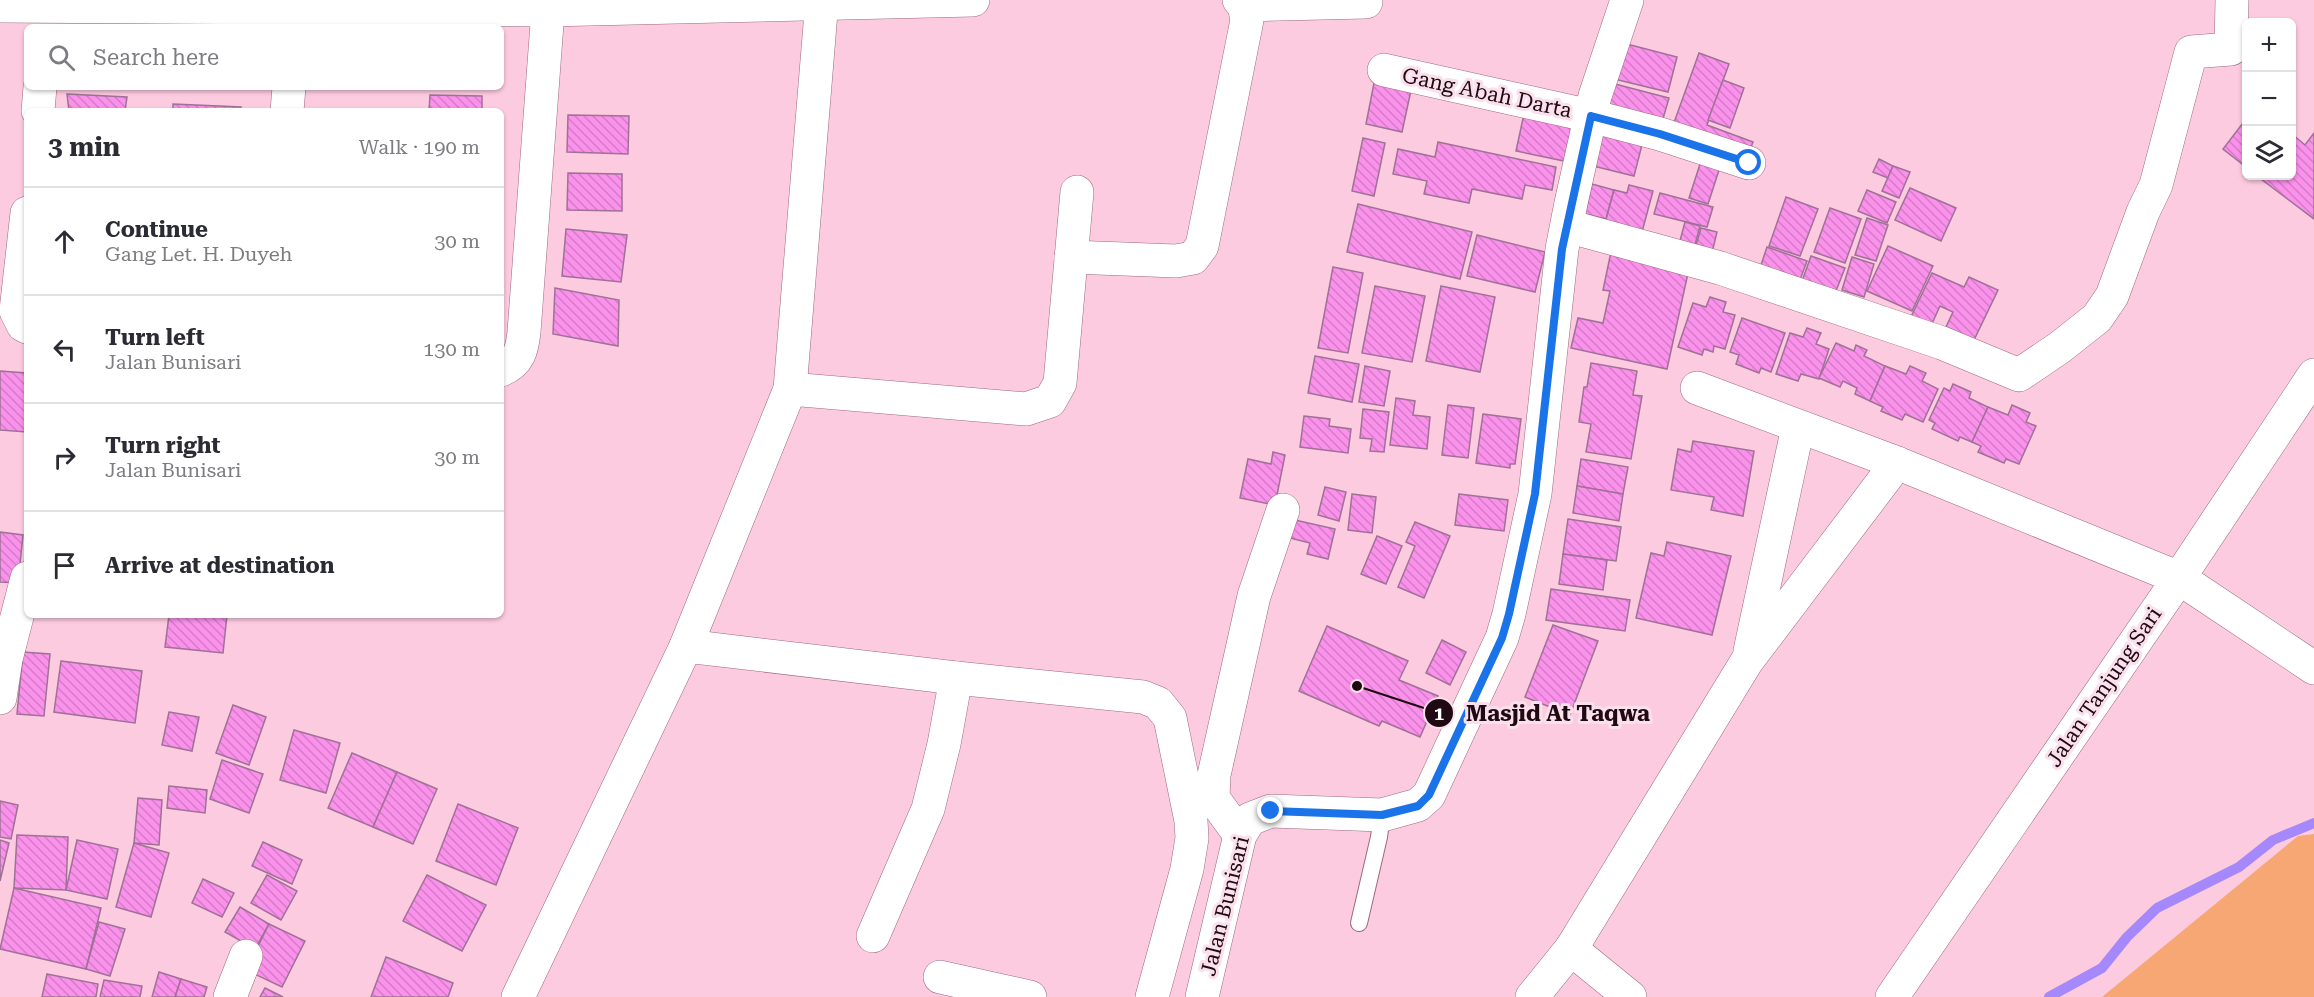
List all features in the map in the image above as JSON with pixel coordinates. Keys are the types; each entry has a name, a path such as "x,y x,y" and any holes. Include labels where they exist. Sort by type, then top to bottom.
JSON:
{"street":[{"path":"0,6 48,17 296,17 973,0"},
{"name":"Jalan Bunisari","path":"1202,997 1240,836 1250,819 1271,811 1382,815 1418,806 1429,795 1502,638 1535,494 1567,226 1591,116 1627,0"},
{"path":"1567,226 1720,268 1942,344 2019,375 2059,348 2097,318 2112,296 2143,212 2156,185 2191,52 2231,48 2232,0"},
{"path":"518,997 686,646 790,389 822,2"},
{"path":"1071,257 1176,261 1193,258 1202,246 1247,20 1242,3 1366,2"},
{"path":"504,368 516,362 522,348 524,332 548,10"},
{"name":"Gang Abah Darta","path":"1384,70 1591,116 1660,134 1749,163"},
{"path":"38,108 40,90"},
{"path":"286,108 289,90"},
{"path":"790,389 1026,409 1050,401 1060,382 1077,192"},
{"path":"24,240 16,311 24,326"},
{"name":"Jalan Tanjung Sari","path":"1892,997 2179,578 2314,375"},
{"path":"1697,388 1898,463 2179,578 2314,668"},
{"path":"1747,661 1798,427"},
{"path":"1532,997 1571,949 1747,661 1898,463"},
{"path":"1240,836 1213,798 1214,775 1254,596 1283,510"},
{"path":"0,698 3,659 24,588"},
{"path":"686,646 956,678 1143,697 1158,703 1170,718 1191,821 1192,838 1187,868 1152,997"},
{"path":"873,936 928,809 944,744 956,678"},
{"path":"1571,949 1630,997"},
{"path":"230,997 246,956"},
{"path":"940,977 1030,997"}],"lane":[{"path":"1359,923 1382,815"}],"shaded area":[{"path":"2314,834 2314,997 2102,997 2298,836"}],"building":[{"path":"1623,43 1677,57 1668,92 1614,79"},
{"path":"1699,53 1729,64 1707,125 1753,142 1747,158 1671,131"},
{"path":"1376,73 1413,81 1402,132 1366,124"},
{"path":"1723,80 1744,88 1730,128 1708,120"},
{"path":"1615,84 1669,98 1660,129 1606,115"},
{"path":"67,94 127,97 125,108 69,108"},
{"path":"430,95 482,96 482,108 429,108"},
{"path":"173,104 241,107 241,108 173,108"},
{"path":"1525,109 1578,119 1569,162 1516,151"},
{"path":"568,115 629,116 628,154 567,152"},
{"path":"1604,122 1645,133 1634,176 1593,166"},
{"path":"2242,124 2242,164 2223,149"},
{"path":"2314,133 2314,219 2262,180 2296,180 2296,137 2305,145"},
{"path":"1363,138 1385,143 1374,196 1352,191"},
{"path":"1438,142 1556,167 1552,190 1525,185 1522,199 1472,189 1469,203 1424,194 1427,181 1393,174 1398,149 1435,157"},
{"path":"1702,158 1721,164 1708,204 1689,198"},
{"path":"1879,159 1893,166 1888,178 1873,172"},
{"path":"1893,166 1910,172 1899,198 1882,191"},
{"path":"568,173 622,174 622,211 567,210"},
{"path":"1592,184 1614,190 1606,219 1585,214"},
{"path":"1629,185 1653,191 1642,232 1605,223 1614,190 1627,193"},
{"path":"1910,188 1956,208 1941,241 1895,220"},
{"path":"1867,190 1896,202 1887,223 1858,211"},
{"path":"1660,193 1713,207 1707,227 1654,214"},
{"path":"1786,197 1818,209 1800,256 1769,246"},
{"path":"1358,204 1472,232 1460,279 1347,252"},
{"path":"1830,208 1861,219 1845,263 1814,252"},
{"path":"1867,218 1888,225 1876,261 1855,255"},
{"path":"1685,222 1700,226 1692,256 1677,252"},
{"path":"1701,228 1717,232 1710,261 1693,256"},
{"path":"566,229 627,235 621,282 562,276"},
{"path":"1477,235 1545,252 1535,292 1467,276"},
{"path":"1888,246 1933,266 1912,311 1867,291"},
{"path":"1612,247 1690,264 1667,369 1571,348 1578,318 1603,323 1610,291 1603,290"},
{"path":"1767,247 1807,261 1797,288 1758,274"},
{"path":"1811,256 1845,268 1834,296 1801,284"},
{"path":"1852,257 1874,264 1864,297 1842,290"},
{"path":"1333,267 1363,273 1348,353 1318,348"},
{"path":"1932,273 1964,287 1969,277 1998,290 1974,340 1946,327 1953,312 1940,306 1930,328 1910,319"},
{"path":"1375,286 1425,296 1412,362 1362,353"},
{"path":"1441,286 1495,297 1480,372 1426,361"},
{"path":"555,288 619,300 618,346 553,334"},
{"path":"1710,297 1726,302 1723,312 1735,315 1725,349 1714,346 1713,352 1704,349 1702,355 1678,347 1693,303 1706,307"},
{"path":"1742,318 1785,333 1771,372 1761,368 1759,373 1736,364 1739,355 1730,352"},
{"path":"1807,328 1821,333 1816,344 1829,349 1819,379 1801,374 1798,381 1776,374 1790,333 1803,337"},
{"path":"1836,343 1854,351 1856,345 1867,350 1864,356 1885,366 1870,401 1855,394 1857,388 1843,381 1840,387 1819,378"},
{"path":"1315,356 1359,364 1352,402 1308,393"},
{"path":"1591,363 1637,371 1633,395 1642,396 1631,459 1586,452 1591,424 1579,422 1584,387 1587,387"},
{"path":"1365,366 1390,371 1384,406 1359,402"},
{"path":"1885,366 1906,374 1910,366 1926,373 1922,381 1938,389 1923,422 1905,414 1902,420 1881,411 1883,407 1870,401"},
{"path":"0,371 24,373 24,432 0,430"},
{"path":"1953,384 1971,392 1969,398 1988,407 1972,442 1960,437 1958,441 1932,429 1935,423 1929,420 1944,388 1950,391"},
{"path":"1396,398 1415,401 1413,415 1430,417 1427,449 1390,445"},
{"path":"1448,405 1474,408 1468,458 1442,455"},
{"path":"2012,405 2030,413 2026,422 2036,426 2019,464 2006,459 2004,463 1978,452 1981,446 1972,442 1988,407 2008,415"},
{"path":"1363,409 1389,412 1384,452 1370,451 1372,439 1360,438"},
{"path":"1483,414 1521,419 1515,464 1510,464 1510,468 1476,463"},
{"path":"1304,416 1330,419 1329,426 1351,429 1348,453 1300,447"},
{"path":"1693,441 1754,451 1743,516 1711,510 1714,497 1671,490 1678,449 1691,452"},
{"path":"1273,452 1285,455 1275,505 1240,498 1248,459 1271,464"},
{"path":"1581,459 1628,467 1623,494 1577,486"},
{"path":"1577,486 1623,494 1619,521 1573,513"},
{"path":"1325,487 1346,492 1339,521 1318,515"},
{"path":"1352,494 1376,497 1372,533 1348,530"},
{"path":"1459,494 1508,500 1504,531 1455,525"},
{"path":"1286,518 1335,529 1328,559 1307,554 1310,543 1282,536"},
{"path":"1568,519 1621,527 1616,561 1563,554"},
{"path":"1415,522 1450,536 1424,598 1398,587 1415,546 1406,542"},
{"path":"0,532 23,535 18,583 0,582"},
{"path":"1377,536 1402,546 1386,584 1361,574"},
{"path":"1667,542 1731,556 1712,635 1636,618 1651,553 1664,556"},
{"path":"1563,554 1607,560 1603,590 1559,584"},
{"path":"1551,589 1630,600 1625,631 1546,620"},
{"path":"169,618 227,618 223,653 165,647"},
{"path":"1553,625 1598,641 1570,715 1525,697"},
{"path":"1327,626 1408,661 1399,680 1438,696 1420,737 1382,721 1379,726 1299,691"},
{"path":"1442,640 1466,652 1450,685 1426,673"},
{"path":"23,652 50,654 44,716 17,714"},
{"path":"61,661 142,671 135,723 54,712"},
{"path":"233,705 266,717 249,765 216,753"},
{"path":"169,712 199,717 192,751 162,745"},
{"path":"294,730 340,743 326,793 280,780"},
{"path":"352,753 397,772 373,827 328,808"},
{"path":"222,760 263,774 249,813 210,799"},
{"path":"397,772 437,789 413,844 373,827"},
{"path":"169,786 207,790 205,813 167,808"},
{"path":"138,798 162,800 159,845 134,843"},
{"path":"0,801 18,805 11,839 0,837"},
{"path":"458,804 518,828 496,885 436,861"},
{"path":"17,835 68,837 66,890 14,888"},
{"path":"0,840 9,843 0,881"},
{"path":"77,840 118,849 107,899 66,890"},
{"path":"263,842 302,860 292,884 252,866"},
{"path":"134,843 169,853 151,917 116,907"},
{"path":"267,875 297,891 281,920 251,903"},
{"path":"427,875 486,905 462,951 403,921"},
{"path":"203,879 234,893 222,917 192,903"},
{"path":"14,888 101,908 86,969 0,949"},
{"path":"240,907 269,924 255,949 225,932"},
{"path":"99,922 125,929 110,976 86,969"},
{"path":"269,924 305,941 282,987 246,970"},
{"path":"386,957 453,983 448,997 371,997"},
{"path":"159,972 181,979 175,997 152,997"},
{"path":"47,974 98,984 96,997 42,997"},
{"path":"181,979 207,987 204,997 175,997"},
{"path":"104,980 142,986 140,997 100,997"},
{"path":"265,988 283,997 260,997"}],"waterway":[{"path":"2049,997 2102,968 2127,937 2157,908 2239,867 2273,840 2314,823"}],"place":[{"name":"Masjid At Taqwa","path":"1357,686"}],"route":[{"path":"1271,811 1382,815 1418,806 1429,795 1502,638 1535,494 1562,249 1591,116 1660,134 1749,163"}]}
